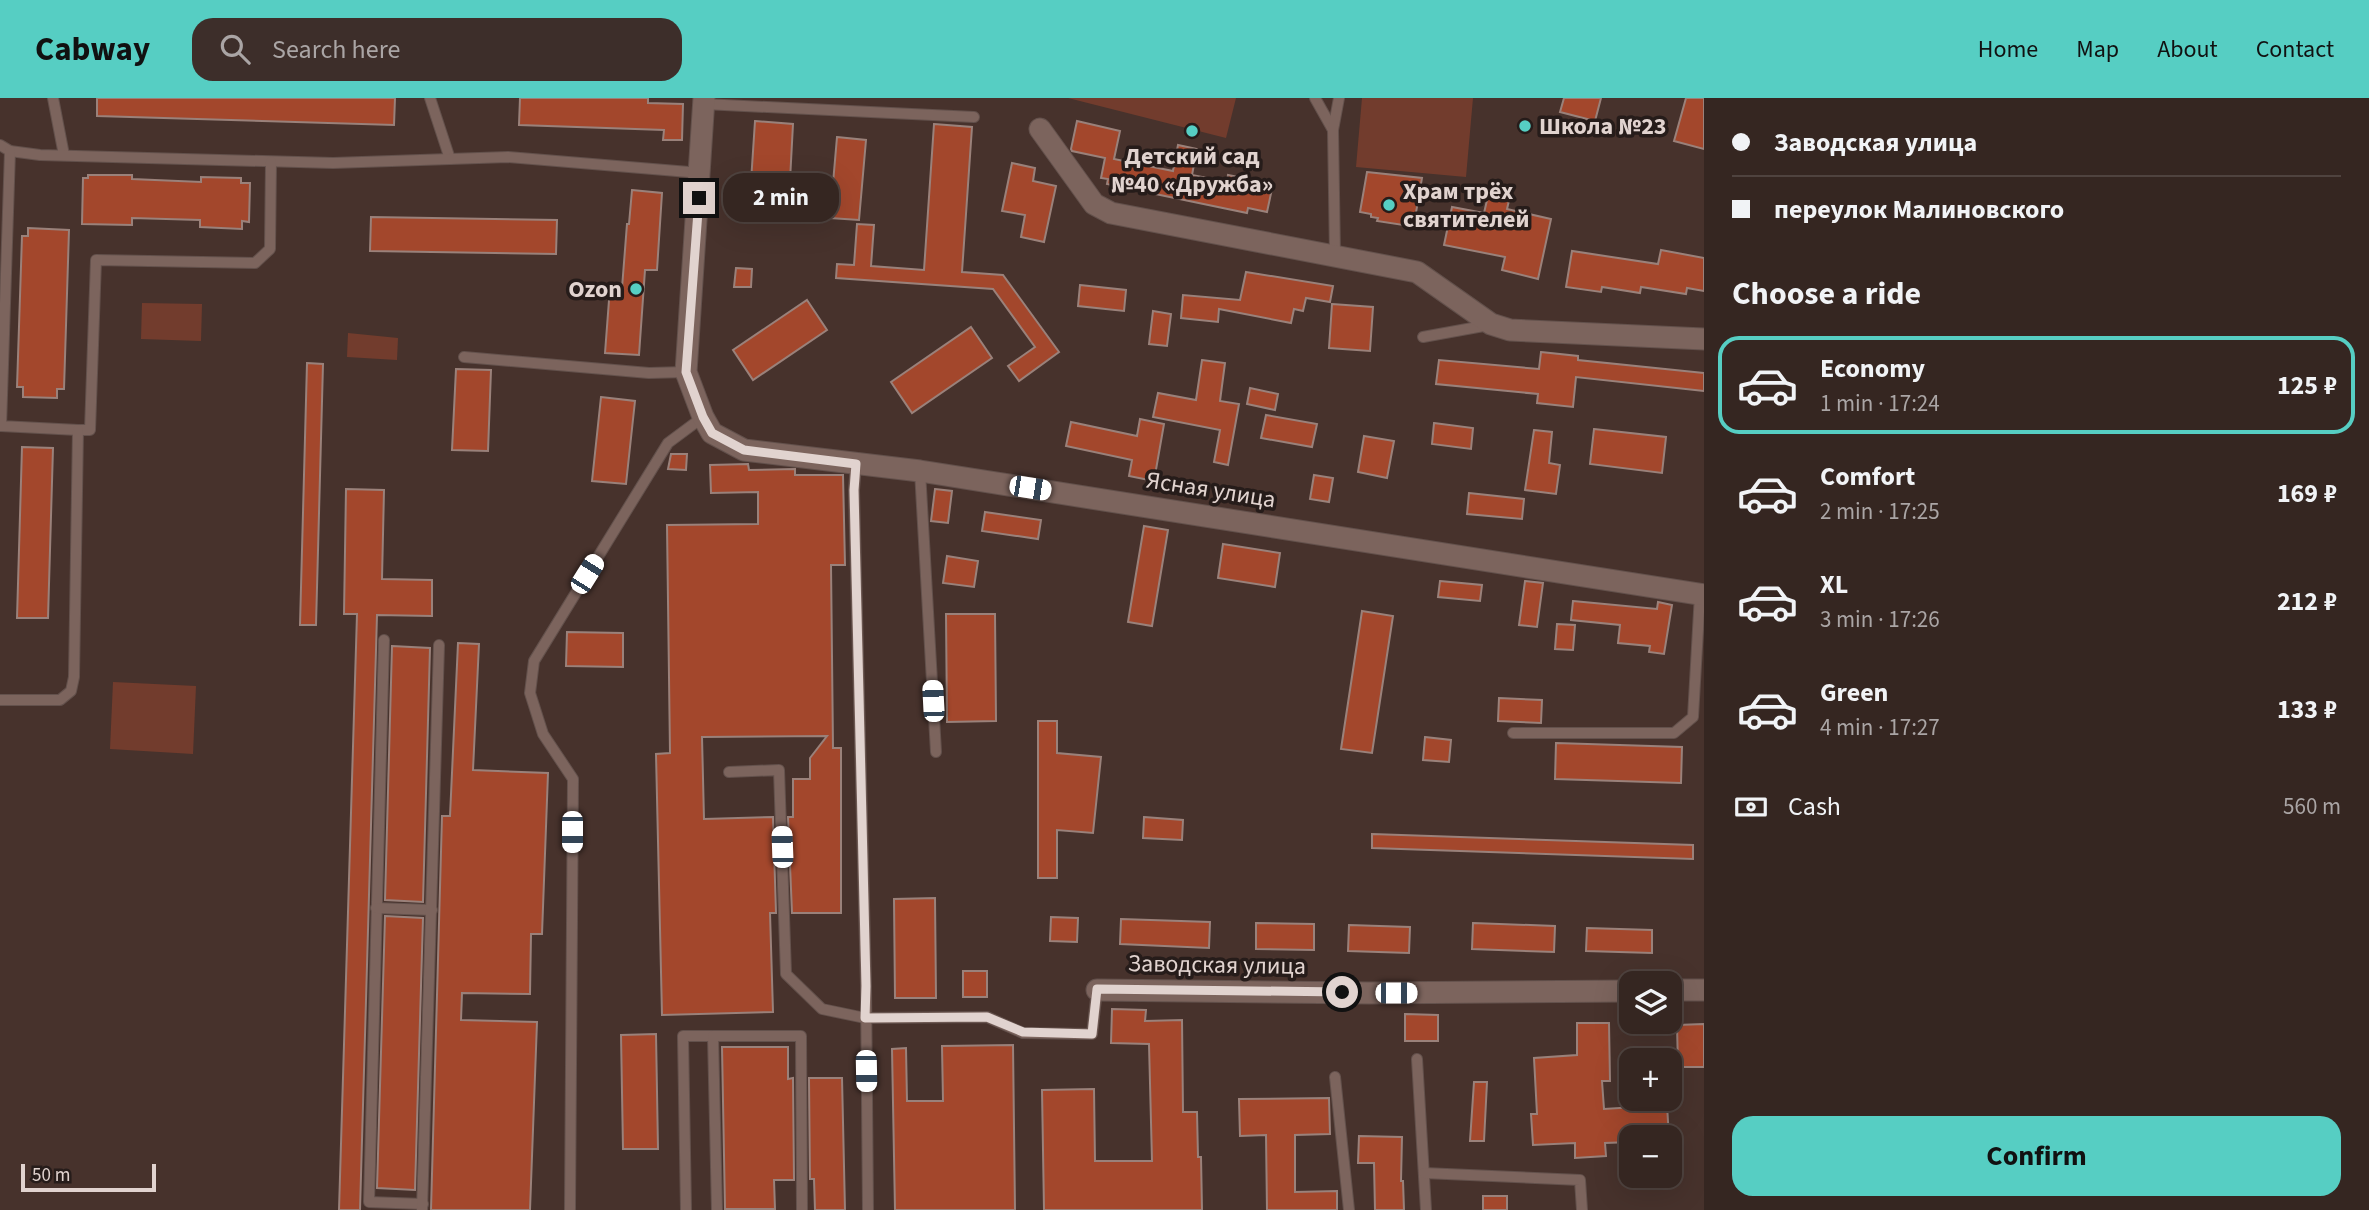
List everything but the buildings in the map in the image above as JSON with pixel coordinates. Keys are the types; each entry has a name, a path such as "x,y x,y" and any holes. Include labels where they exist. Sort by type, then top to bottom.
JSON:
{"street":[{"path":"704,101 686,372 707,425"},
{"path":"1040,129 1094,204 1111,213 1417,272 1491,324 1510,330 1704,339"},
{"name":"Ясная улица","path":"707,425 744,450 920,471 1702,594"},
{"name":"Заводская улица","path":"1097,989 1370,993 1619,991"},
{"path":"1682,990 1704,990"}],"lane":[{"path":"53,98 64,155"},
{"path":"430,98 450,159"},
{"path":"1315,98 1333,130"},
{"path":"1335,255 1333,130 1339,98"},
{"path":"704,101 974,117"},
{"path":"271,162 270,249 255,263 96,260 90,430 1,426 5,148 64,155 271,162 333,163 508,157 701,173"},
{"path":"1423,337 1491,324"},
{"path":"464,357 649,373 686,372"},
{"path":"570,1209 573,779 543,734 536,714 530,693 534,661 667,443 707,425"},
{"path":"0,700 60,700 71,691 74,667 78,430"},
{"path":"856,464 854,490 866,986 868,1210"},
{"path":"920,471 936,752"},
{"path":"1513,733 1674,733 1693,717 1702,594"},
{"path":"384,640 369,1202 423,1207 439,645"},
{"path":"729,772 779,771 786,974 822,1009 865,1018 987,1017 1023,1032 1092,1034 1097,989"},
{"path":"376,908 432,910"},
{"path":"686,1210 683,1035 801,1036 802,1210"},
{"path":"713,1036 717,1210"},
{"path":"1417,1059 1426,1210"},
{"path":"1335,1077 1349,1210"},
{"path":"1424,1172 1580,1180 1582,1210"}],"shaded area":[{"path":"1068,98 1236,98 1226,138"},
{"path":"1362,98 1473,98 1466,177 1356,167"},
{"path":"142,303 202,304 201,341 141,339"},
{"path":"348,333 398,338 397,360 347,357"},
{"path":"113,682 196,686 193,754 110,749"}],"place":[{"name":"Школа №23","path":"1525,126"},
{"name":"Детский сад №40 «Дружба»","path":"1192,131"},
{"name":"Храм трёх святителей","path":"1389,205"},
{"name":"Ozon","path":"636,289"}],"route":[{"path":"699,198 686,372 712,433 744,450 856,464 854,490 865,1018 987,1017 1023,1032 1092,1034 1097,989 1342,992"}]}
